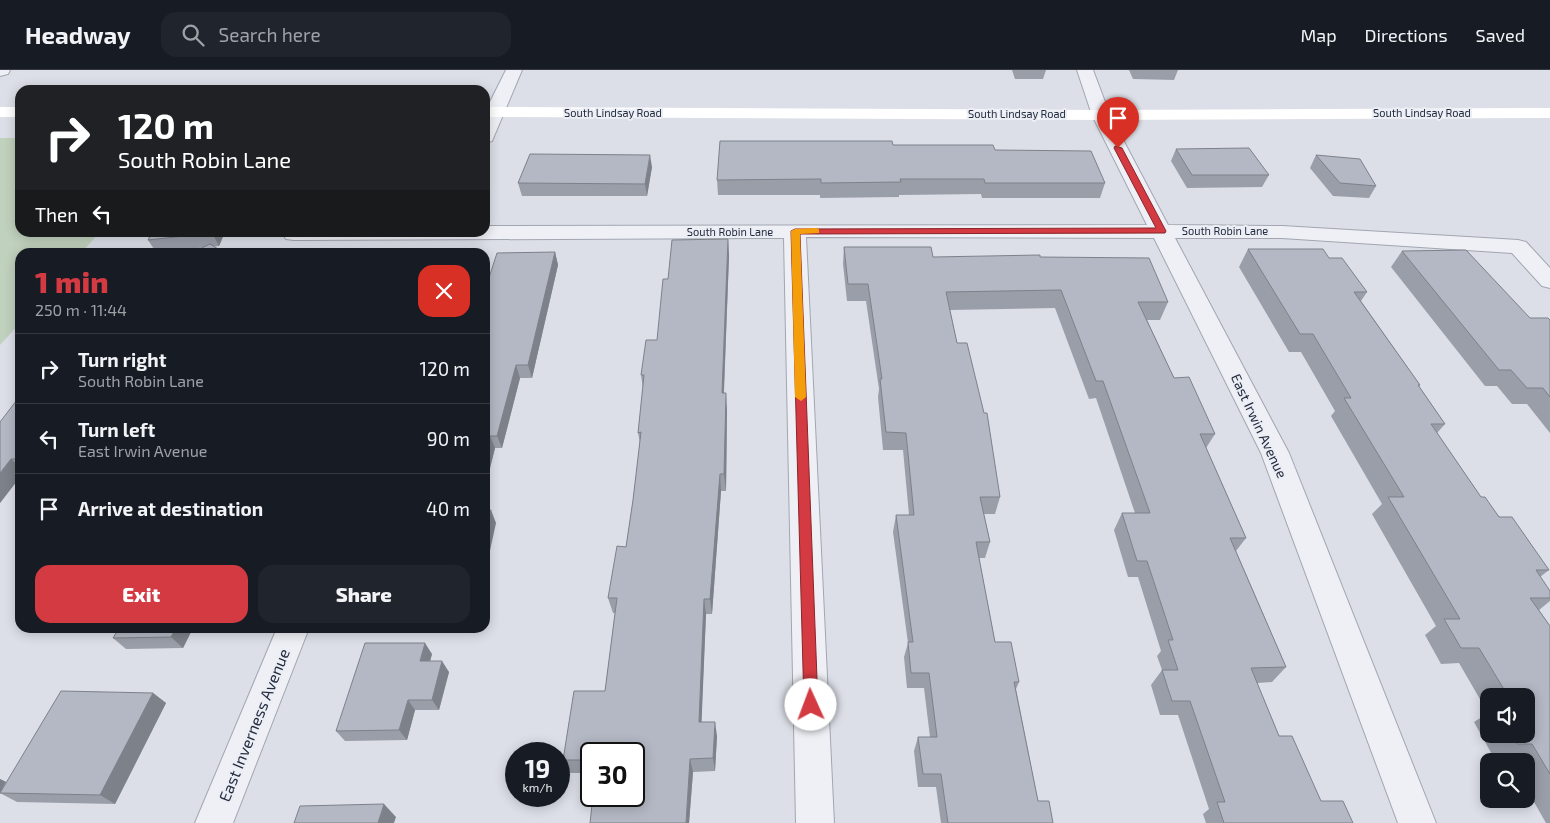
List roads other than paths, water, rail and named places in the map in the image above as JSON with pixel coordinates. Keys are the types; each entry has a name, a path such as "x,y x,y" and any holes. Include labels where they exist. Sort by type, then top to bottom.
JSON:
{"main road":[{"path":"0,112 15,112"},
{"name":"South Lindsay Road","path":"490,112 1550,113"}],"street":[{"path":"490,110 514,70"},
{"name":"East Irwin Avenue","path":"1084,70 1101,114 1275,453 1416,823"},
{"path":"795,231 815,823"},
{"name":"South Robin Lane","path":"490,233 1282,232 1518,247 1550,281"},
{"name":"East Inverness Avenue","path":"214,823 291,633"}]}
